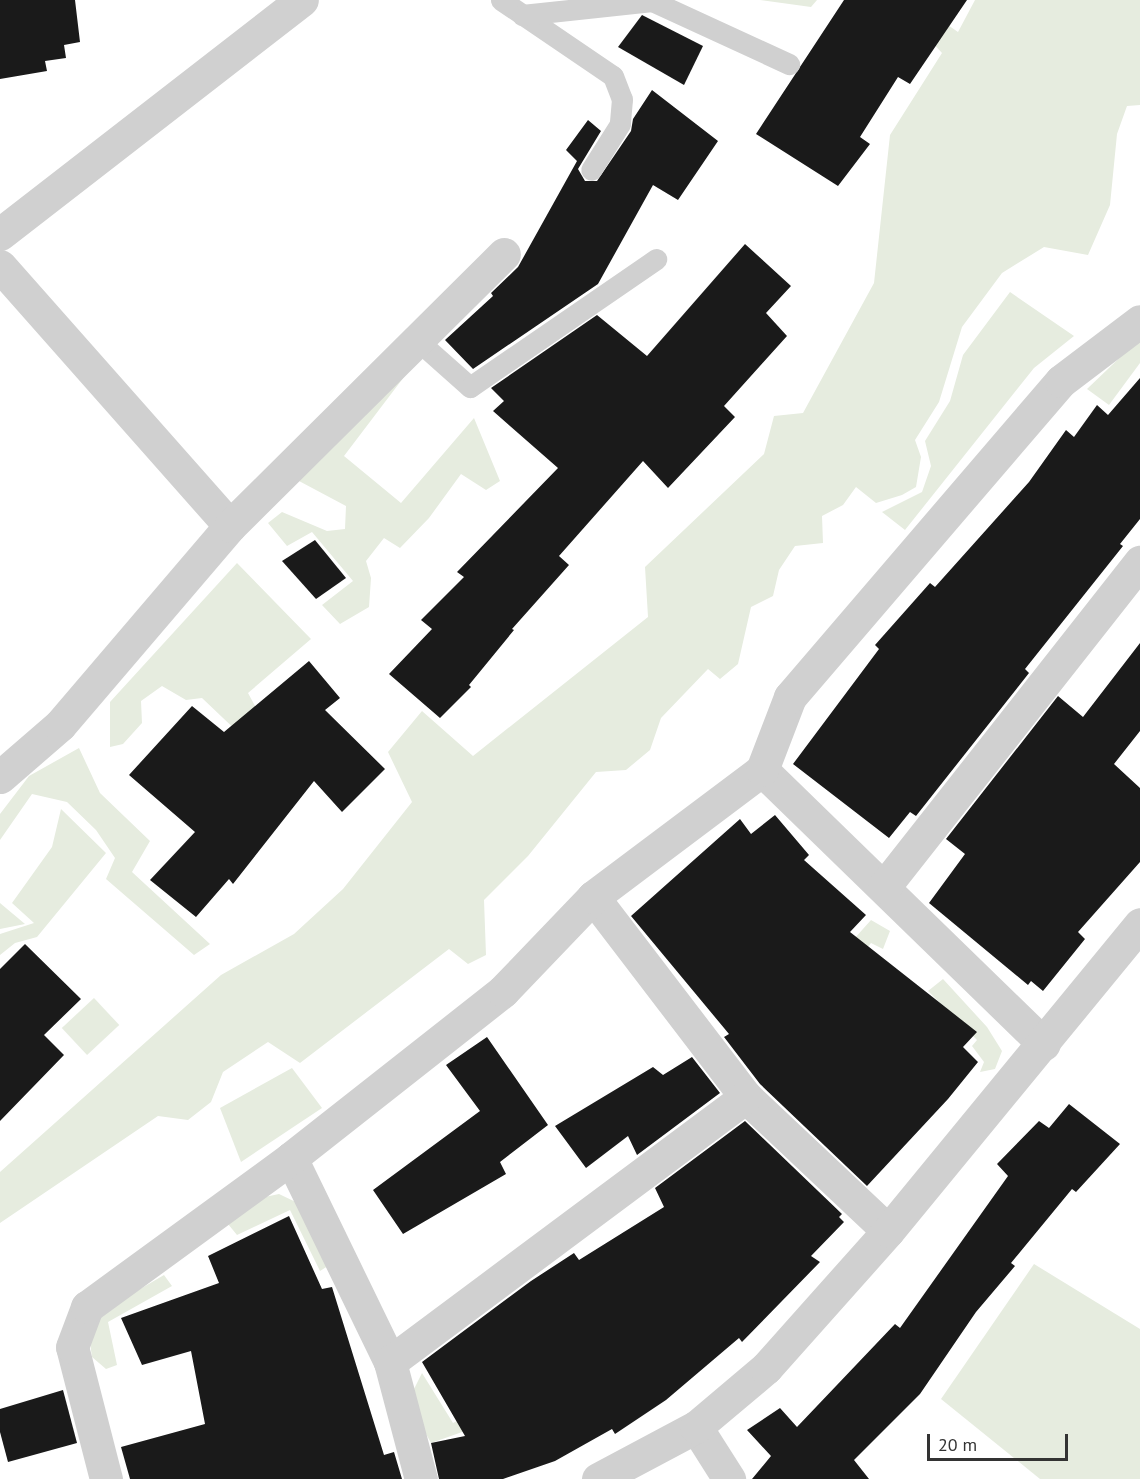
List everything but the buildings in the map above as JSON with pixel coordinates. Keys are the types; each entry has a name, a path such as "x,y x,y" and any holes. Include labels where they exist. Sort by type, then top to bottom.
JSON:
{"street":[{"path":"0,234 302,0"},
{"path":"0,777 60,725 230,526 504,254"},
{"path":"0,266 230,526"},
{"path":"106,1479 72,1347 87,1307 291,1158 502,991 593,897 762,770 790,697 1061,381 1140,321"},
{"path":"884,887 1140,562"},
{"path":"762,770 1044,1044"},
{"path":"593,897 746,1097 888,1231"},
{"path":"598,1479 696,1427 766,1368 888,1231 1044,1044 1140,924"},
{"path":"390,1362 746,1097"},
{"path":"291,1158 390,1362 421,1479"},
{"path":"696,1427 729,1479"}],"lane":[{"path":"501,0 613,76 622,99 620,124 591,170"},
{"path":"522,15 652,1 789,64"},
{"path":"417,340 470,387 656,259"}],"shaded area":[{"path":"760,0 817,0 811,7"},
{"path":"975,0 1140,0 1140,105 1127,106 1117,134 1110,205 1088,255 1044,247 1002,273 962,327 939,402 915,440 921,457 916,487 902,495 876,503 856,487 843,505 822,516 823,543 795,546 779,570 773,596 751,607 738,664 720,679 708,669 661,718 650,750 626,770 596,772 528,856 484,900 486,955 468,964 449,949 300,1063 268,1042 223,1072 211,1102 188,1120 158,1116 0,1223 0,1172 221,975 294,934 343,889 412,802 388,752 422,711 473,756 648,617 645,567 764,454 774,416 803,413 874,283 890,135 942,53 930,40 942,21 958,32"},
{"path":"1010,292 1074,336 1034,368 905,530 882,512 922,492 931,466 925,441 950,401 963,355"},
{"path":"1140,341 1140,363 1109,405 1087,389 1134,344"},
{"path":"401,369 407,373 344,456 401,503 474,418 500,481 486,490 461,474 429,518 400,548 384,538 366,561 371,578 369,607 340,624 322,605 353,581 312,532 287,546 268,523 282,512 327,531 345,529 346,506 299,481"},
{"path":"237,563 311,639 248,693 262,719 243,737 202,698 186,700 162,686 141,701 142,723 123,744 110,747 110,702"},
{"path":"79,748 100,793 150,841 132,872 210,944 194,955 106,879 115,858 96,830 67,802 32,794 0,840 0,814 29,776"},
{"path":"61,809 106,853 37,937 15,943 0,955 0,934 34,923 12,903 52,847"},
{"path":"0,903 25,924 0,929"},
{"path":"871,920 890,931 883,949 871,943 826,999 812,986"},
{"path":"943,979 987,1027 1002,1051 995,1069 980,1072 984,1062 972,1046 977,1040 928,991"},
{"path":"94,998 119,1025 87,1055 62,1028"},
{"path":"292,1068 322,1108 241,1162 220,1108"},
{"path":"279,1194 302,1205 331,1264 320,1271 290,1210 237,1235 228,1224 260,1198"},
{"path":"1034,1264 1140,1329 1140,1479 1040,1479 941,1399"},
{"path":"164,1275 172,1286 108,1322 117,1365 106,1369 92,1357 89,1336 101,1312"},
{"path":"422,1373 453,1423 493,1404 499,1419 431,1443 414,1412 413,1391"}]}
